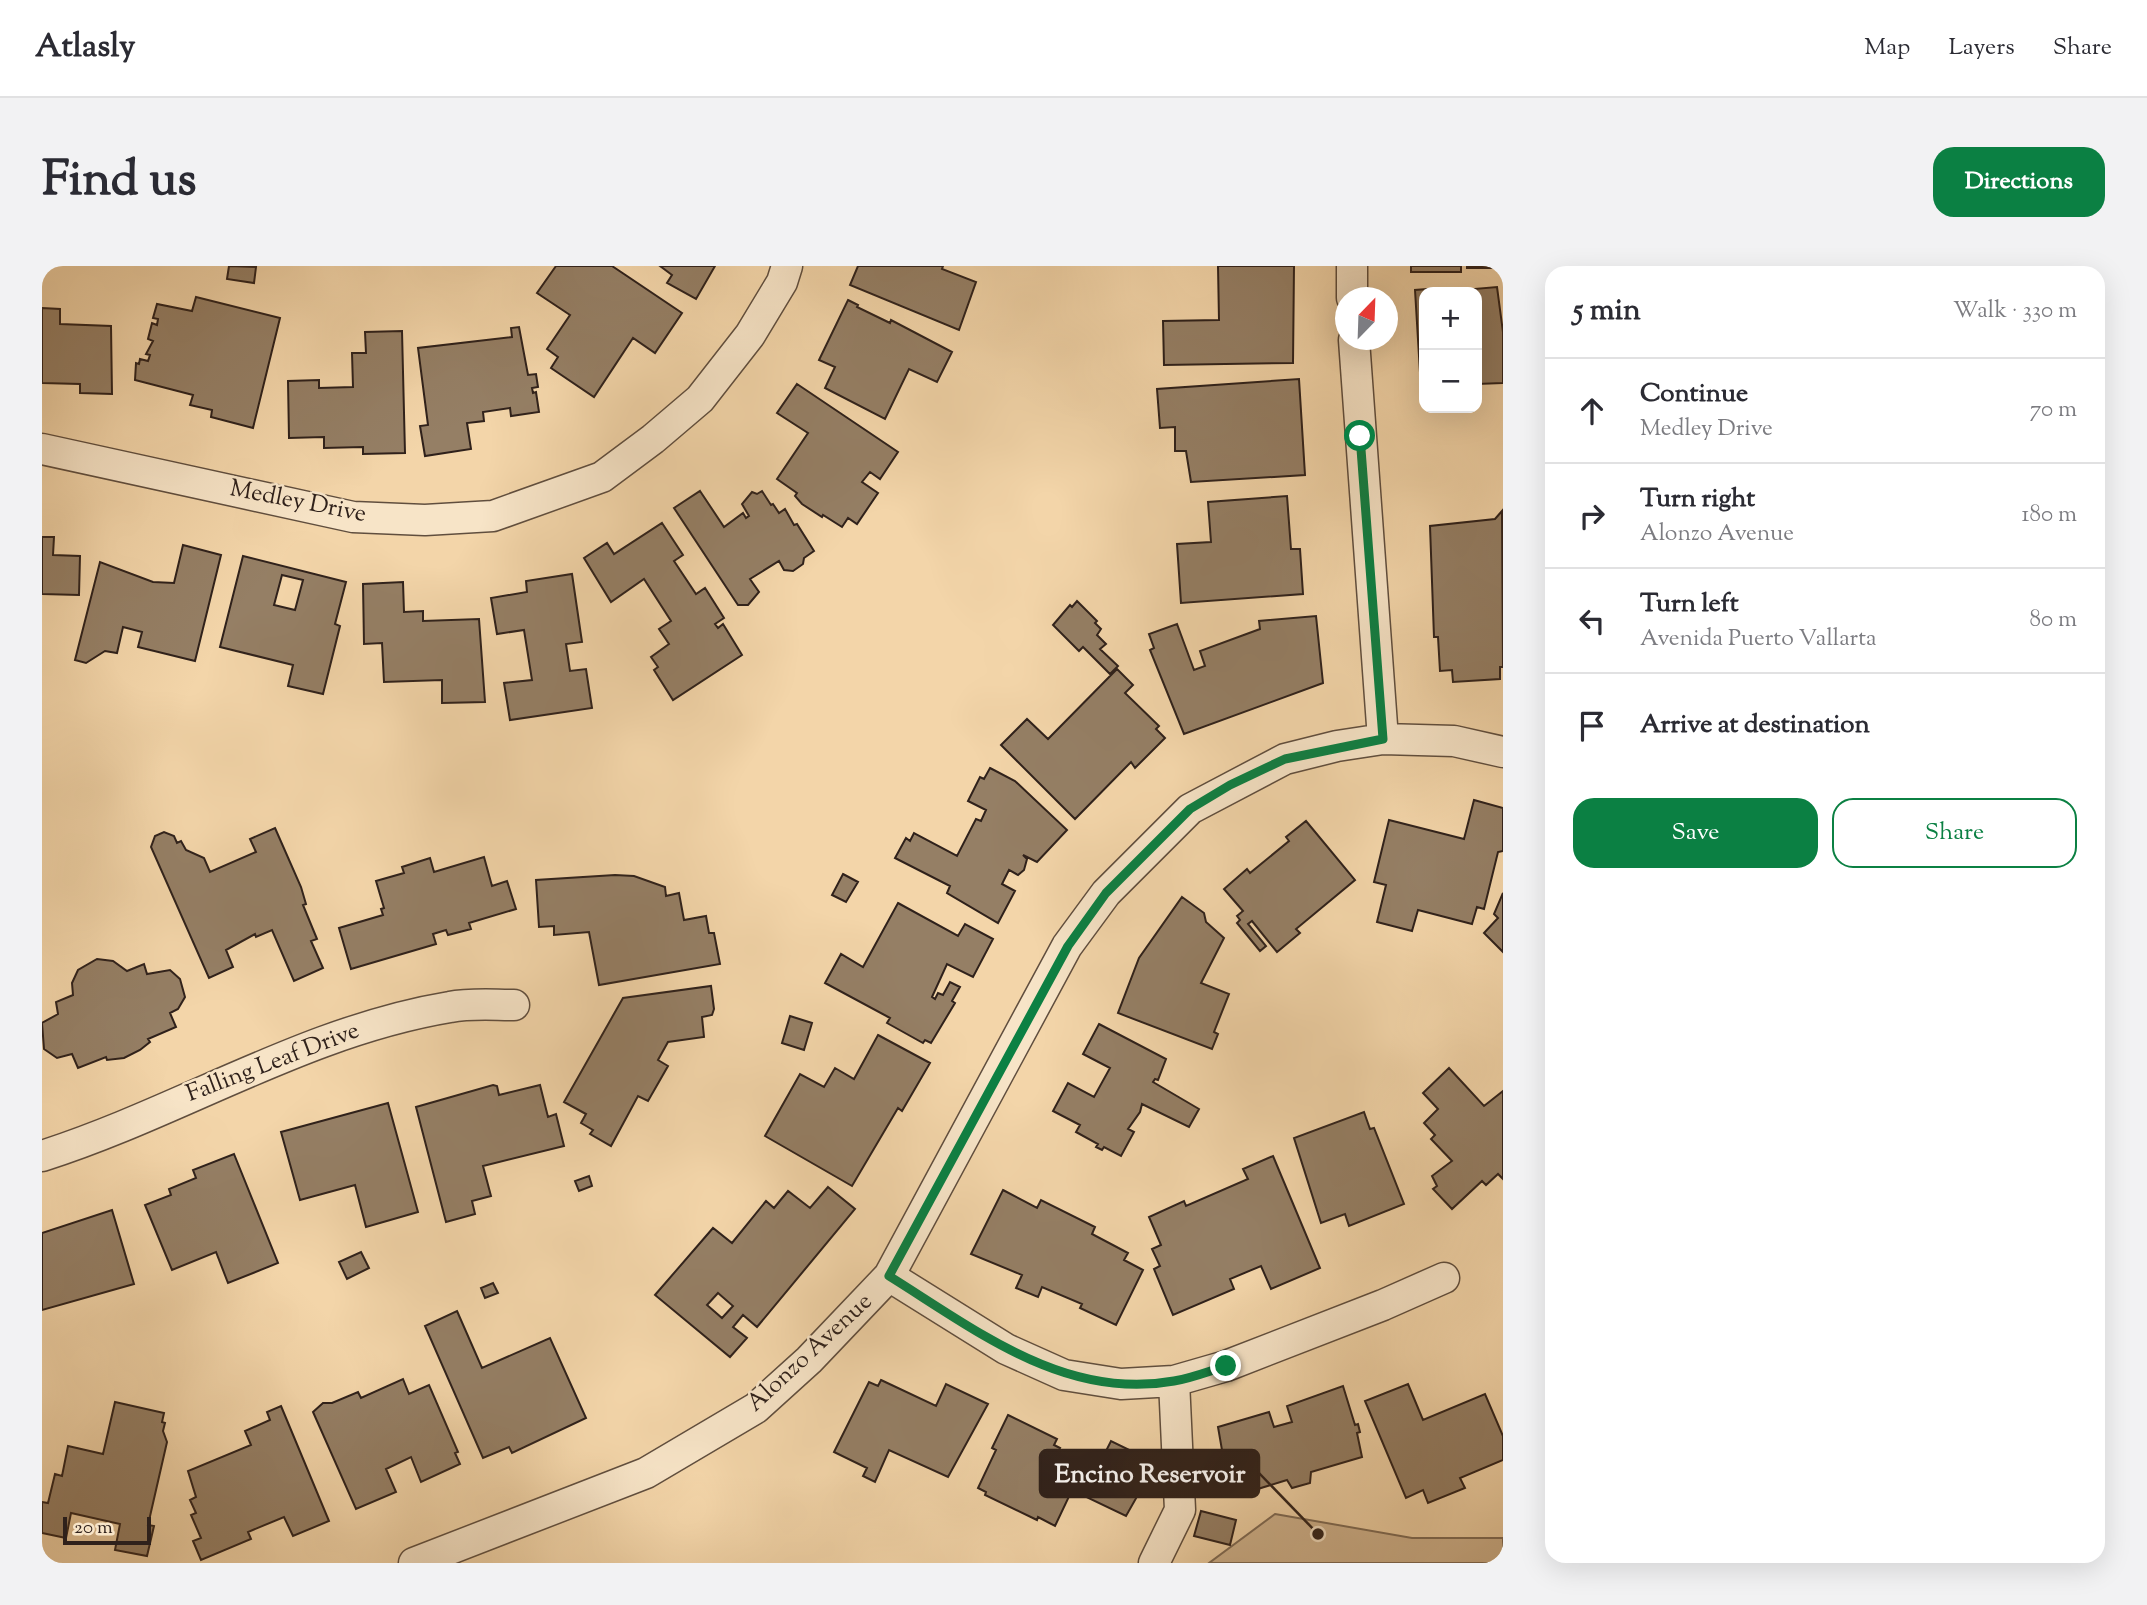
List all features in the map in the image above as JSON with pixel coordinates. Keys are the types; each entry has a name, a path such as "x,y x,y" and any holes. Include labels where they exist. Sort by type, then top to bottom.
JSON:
{"street":[{"name":"Medley Drive","path":"42,449 353,517 425,520 493,516 602,477 653,439 699,399 750,335 782,282 787,266"},
{"path":"1352,266 1352,287"},
{"path":"1355,350 1383,739"},
{"name":"Alonzo Avenue","path":"414,1563 646,1474 757,1408 826,1343 889,1276 1068,946 1106,893 1190,809 1230,785 1285,759 1383,739 1454,741 1503,752"},
{"name":"Falling Leaf Drive","path":"42,1156 275,1060 370,1026 452,1006 513,1005"},
{"path":"889,1276 1006,1349 1064,1375 1121,1384 1174,1381 1226,1366 1383,1306 1444,1278"},
{"path":"1154,1563 1180,1510 1174,1381"}],"shaded area":[{"path":"1275,1514 1412,1538 1503,1538 1503,1563 1209,1563"}],"building":[{"path":"229,266 256,267 254,283 227,279"},
{"path":"556,266 612,266 682,313 655,353 633,338 594,397 551,368 558,357 547,349 570,315 537,293"},
{"path":"660,266 715,266 696,299 667,283 672,275"},
{"path":"858,266 943,266 942,269 976,282 959,330 850,285"},
{"path":"1218,266 1294,266 1293,363 1164,365 1163,321 1219,320"},
{"path":"1411,266 1461,266 1461,272 1411,272"},
{"path":"1503,266 1503,268 1467,268"},
{"path":"1497,287 1503,332 1503,383 1482,384 1482,288"},
{"path":"1415,290 1419,290 1419,356"},
{"path":"196,297 280,318 253,428 211,417 212,410 190,405 193,395 135,380 136,363 139,364 140,359 148,361 150,355 146,354 153,341 148,339 152,323 157,325 158,319 153,318 157,304 192,311"},
{"path":"848,300 858,305 857,307 890,323 891,320 952,352 937,382 909,369 885,419 825,388 835,367 819,360"},
{"path":"42,308 60,309 60,324 111,326 112,394 80,393 80,384 42,383"},
{"path":"519,327 528,375 536,374 538,387 532,388 533,393 536,392 539,412 511,416 510,408 483,412 484,421 467,423 471,449 425,456 420,426 428,425 418,348 512,337 511,328"},
{"path":"402,331 405,453 363,454 363,447 324,448 324,437 289,438 288,381 319,380 319,388 353,387 352,353 366,353 365,332"},
{"path":"1299,379 1305,475 1191,482 1186,451 1175,451 1175,427 1160,428 1157,389"},
{"path":"797,384 898,452 880,479 870,472 862,482 878,493 857,524 848,518 842,527 823,515 822,517 802,504 795,496 797,493 777,479 808,433 777,413"},
{"path":"700,491 724,527 743,513 746,518 749,516 742,504 752,492 757,494 762,491 779,513 785,509 814,551 793,571 784,570 779,561 750,579 759,592 748,605 738,605 674,508"},
{"path":"1287,496 1291,549 1300,549 1303,594 1181,603 1177,544 1211,542 1208,502"},
{"path":"1502,511 1503,667 1500,667 1500,679 1453,682 1452,670 1440,671 1438,637 1434,637 1430,526 1495,519"},
{"path":"662,523 683,555 674,561 696,594 705,588 724,618 715,624 718,628 723,624 742,655 673,700 654,670 658,667 651,657 669,644 659,629 671,621 644,579 611,602 584,558 607,543 614,554"},
{"path":"42,537 54,537 53,555 80,556 79,595 42,594"},
{"path":"183,545 221,555 195,661 138,647 142,632 123,627 117,653 105,651 86,663 75,660 100,562 153,582 174,583"},
{"path":"243,556 346,582 335,624 340,626 323,694 288,686 293,665 220,647","holes":["282,575 303,580 295,610 274,605"]},
{"path":"572,574 582,642 566,644 570,671 586,669 592,708 510,720 504,683 532,680 524,630 497,634 491,598 527,592 526,581"},
{"path":"403,582 404,612 423,611 423,621 479,619 485,702 442,703 442,680 384,682 382,643 364,644 363,584"},
{"path":"1077,601 1097,621 1095,623 1101,629 1097,635 1106,644 1100,649 1118,666 1110,674 1083,647 1079,651 1053,625 1070,605 1072,607"},
{"path":"1316,616 1323,683 1184,734 1150,650 1154,648 1149,634 1177,624 1194,670 1205,666 1200,651 1260,629 1259,621"},
{"path":"1117,669 1133,685 1125,693 1159,726 1156,729 1165,738 1135,768 1131,762 1075,819 1001,745 1027,719 1048,739"},
{"path":"990,768 1015,781 1067,830 1037,862 1023,855 1027,859 1024,870 1018,875 1009,870 1002,884 1015,891 998,923 947,893 950,886 895,858 906,838 910,841 914,833 957,856 976,819 981,821 986,810 968,801 980,777 984,779"},
{"path":"1474,800 1503,808 1503,851 1498,852 1484,909 1477,907 1472,924 1418,910 1412,931 1377,922 1386,885 1374,882 1389,820 1464,839"},
{"path":"1306,821 1355,880 1296,929 1300,933 1277,952 1252,921 1248,924 1266,946 1260,951 1237,923 1240,920 1237,916 1243,911 1224,889 1247,869 1250,873 1289,841 1286,837"},
{"path":"275,828 301,887 306,904 303,905 317,939 311,941 323,968 294,981 272,930 256,937 255,934 226,950 233,967 209,978 151,847 155,836 164,832 174,836 177,843 181,841 186,850 204,858 210,872 256,852 250,839"},
{"path":"484,857 492,886 507,881 516,909 469,923 471,929 448,935 446,930 433,934 436,944 351,969 339,928 383,915 381,909 384,908 376,881 404,873 402,867 430,858 434,872"},
{"path":"843,874 858,882 846,902 832,895"},
{"path":"634,876 665,887 666,896 679,893 684,920 706,916 709,933 714,933 720,964 599,985 589,932 554,935 554,926 539,927 536,880"},
{"path":"1503,893 1503,952 1484,933 1498,918 1494,914"},
{"path":"1182,897 1204,913 1206,922 1224,938 1201,983 1229,994 1214,1032 1218,1034 1212,1049 1118,1013 1139,958"},
{"path":"898,903 958,936 965,924 993,939 973,977 947,964 932,997 935,999 938,993 943,995 950,982 960,987 952,1001 955,1003 931,1043 925,1040 923,1043 887,1023 890,1018 825,983 841,954 863,967"},
{"path":"97,959 113,961 127,971 144,964 147,974 170,970 180,979 185,997 178,1009 170,1013 176,1027 148,1039 150,1042 140,1050 124,1058 107,1060 106,1057 78,1068 72,1054 57,1058 44,1049 42,1023 58,1014 56,1002 73,995 72,983 78,970"},
{"path":"711,986 714,1009 712,1015 702,1017 704,1037 668,1042 658,1060 668,1066 648,1101 638,1096 611,1146 590,1134 593,1130 581,1123 586,1114 564,1102 623,998"},
{"path":"790,1016 812,1023 804,1050 782,1043"},
{"path":"1099,1024 1166,1059 1158,1080 1153,1082 1199,1109 1189,1127 1142,1104 1140,1112 1128,1129 1134,1132 1121,1156 1104,1147 1102,1150 1096,1147 1098,1144 1076,1132 1080,1125 1053,1111 1068,1083 1094,1097 1110,1068 1083,1054"},
{"path":"878,1035 930,1063 902,1111 898,1108 852,1186 765,1136 800,1074 824,1087 835,1068 854,1079"},
{"path":"1449,1068 1484,1106 1503,1091 1503,1179 1498,1174 1486,1185 1482,1181 1452,1209 1433,1189 1437,1186 1432,1176 1452,1161 1431,1139 1435,1135 1424,1123 1438,1109 1423,1093"},
{"path":"540,1085 548,1117 556,1114 564,1146 483,1166 491,1196 472,1201 475,1214 446,1222 416,1107 497,1086 499,1095"},
{"path":"388,1103 418,1212 366,1227 355,1185 300,1200 281,1132"},
{"path":"1364,1112 1370,1129 1374,1128 1404,1204 1349,1226 1345,1214 1321,1223 1294,1138"},
{"path":"234,1154 278,1263 228,1283 216,1252 172,1270 145,1205 171,1195 169,1189 196,1178 193,1170"},
{"path":"1273,1156 1320,1268 1271,1289 1261,1266 1230,1279 1234,1289 1173,1315 1154,1269 1160,1266 1152,1249 1161,1245 1149,1217 1184,1201 1186,1206 1248,1179 1243,1169"},
{"path":"589,1176 592,1186 579,1191 575,1181"},
{"path":"828,1187 855,1209 757,1327 743,1315 733,1327 747,1338 730,1357 655,1295 713,1228 732,1243 766,1201 774,1208 788,1191 810,1208","holes":["718,1293 733,1306 722,1318 707,1305"]},
{"path":"1003,1190 1037,1208 1041,1200 1095,1227 1092,1234 1128,1253 1124,1260 1143,1270 1116,1325 1080,1308 1082,1304 1042,1287 1038,1297 1016,1288 1022,1275 971,1254"},
{"path":"112,1210 134,1284 42,1310 42,1233"},
{"path":"361,1252 369,1268 347,1279 339,1262"},
{"path":"493,1283 498,1293 485,1298 481,1288"},
{"path":"457,1311 482,1368 550,1338 586,1418 512,1453 509,1447 483,1458 425,1326"},
{"path":"403,1379 409,1394 429,1385 458,1452 455,1453 460,1464 421,1482 411,1457 386,1469 396,1492 356,1509 313,1412 323,1403 332,1403 358,1392 361,1398"},
{"path":"881,1380 936,1406 946,1384 988,1404 948,1477 889,1450 875,1482 863,1476 867,1468 834,1452 869,1382 878,1386"},
{"path":"1408,1384 1423,1420 1485,1394 1503,1436 1503,1460 1460,1478 1465,1488 1428,1503 1423,1490 1406,1498 1365,1401"},
{"path":"1343,1386 1355,1425 1358,1424 1362,1457 1311,1472 1310,1483 1292,1488 1287,1480 1238,1495 1230,1472 1222,1474 1215,1452 1222,1450 1218,1427 1269,1412 1274,1427 1292,1422 1287,1406"},
{"path":"115,1402 164,1413 162,1422 165,1423 163,1431 167,1442 148,1525 154,1526 147,1556 115,1550 120,1524 71,1513 66,1538 42,1533 42,1502 48,1503 55,1474 62,1476 68,1446 103,1454"},
{"path":"281,1406 329,1521 293,1536 284,1517 248,1532 251,1539 201,1560 193,1541 201,1538 191,1515 196,1513 190,1500 196,1497 188,1471 251,1445 245,1431 270,1420 267,1412"},
{"path":"1008,1415 1057,1439 1054,1445 1060,1448 1058,1451 1084,1463 1087,1457 1100,1463 1111,1441 1156,1463 1126,1516 1072,1490 1055,1526 985,1495 986,1492 978,1488 996,1450 992,1448"},
{"path":"1201,1511 1236,1520 1230,1545 1194,1536"}],"place":[{"name":"Encino Reservoir","path":"1318,1534"}],"route":[{"path":"1226,1366 1174,1381 1121,1384 1064,1375 1006,1349 889,1276 1068,946 1106,893 1190,809 1230,785 1285,759 1337,746 1383,739 1360,436"}]}
